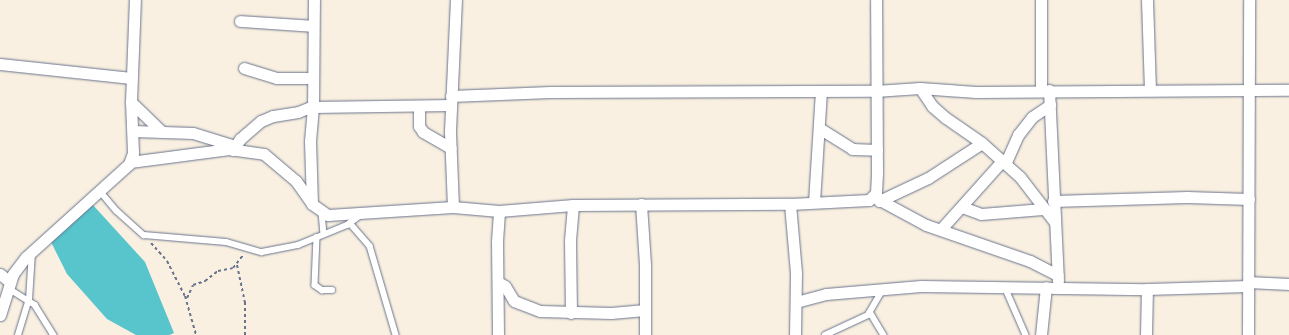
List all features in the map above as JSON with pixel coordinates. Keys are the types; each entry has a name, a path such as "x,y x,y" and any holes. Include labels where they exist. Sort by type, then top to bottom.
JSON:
{"street":[{"path":"0,315 12,274 32,252 130,162 133,153 131,78 135,0"},
{"path":"312,204 310,141 313,107 314,0"},
{"path":"453,207 451,101 456,0"},
{"path":"876,0 876,199"},
{"path":"1041,0 1045,90 1050,105 1053,201 1058,281"},
{"path":"1147,0 1150,90"},
{"path":"1248,335 1249,0"},
{"path":"240,21 314,26"},
{"path":"0,64 131,78"},
{"path":"244,68 277,78 313,78"},
{"path":"920,88 932,106 1004,161 1020,177 1054,221"},
{"path":"130,162 234,148 261,121 273,116 298,112 313,107 419,106 451,101 652,91 875,91 920,88 976,92 1045,90 1089,93 1150,90 1249,92 1289,90"},
{"path":"814,202 821,91"},
{"path":"131,102 161,131"},
{"path":"941,230 962,208 975,189 1004,161 1027,123 1050,105"},
{"path":"419,106 419,126 423,132 451,148"},
{"path":"819,128 852,149 877,150"},
{"path":"133,131 193,133 234,148 264,154 296,181 312,204 328,215 453,207 499,211 573,205 790,204 864,201 876,199 928,178 982,143"},
{"path":"1053,201 1187,197 1249,199"},
{"path":"876,199 941,230 1030,261 1058,281 1147,289 1248,284 1289,284"},
{"path":"641,204 645,335"},
{"path":"790,204 796,273 795,335"},
{"path":"571,313 570,240 573,205"},
{"path":"962,208 981,214 1043,208"},
{"path":"498,335 499,211"},
{"path":"0,274 9,285"},
{"path":"796,302 826,294 884,287 967,285 1046,287 1058,281"},
{"path":"498,282 505,286 514,301 540,311 571,313 645,310"},
{"path":"1041,335 1046,287"},
{"path":"1146,335 1147,289"}],"lane":[{"path":"100,191 122,216 144,234 249,247 262,252 276,250 317,237 350,223 364,212"},
{"path":"322,211 324,234"},
{"path":"350,223 370,246 396,335"},
{"path":"317,237 315,284 322,290 332,290"},
{"path":"18,335 29,300 32,252"},
{"path":"9,285 29,300 54,335"},
{"path":"825,335 854,323 870,312 884,287"},
{"path":"1005,287 1026,335"},
{"path":"870,312 884,335"}],"path":[{"path":"144,234 167,261 186,299 196,335"},
{"path":"186,299 193,285 205,281 218,271 237,265 249,247"},
{"path":"237,265 245,302 245,335"}],"water":[{"path":"92,204 145,262 174,333 169,335 136,335 107,319 67,274 49,238"}]}
